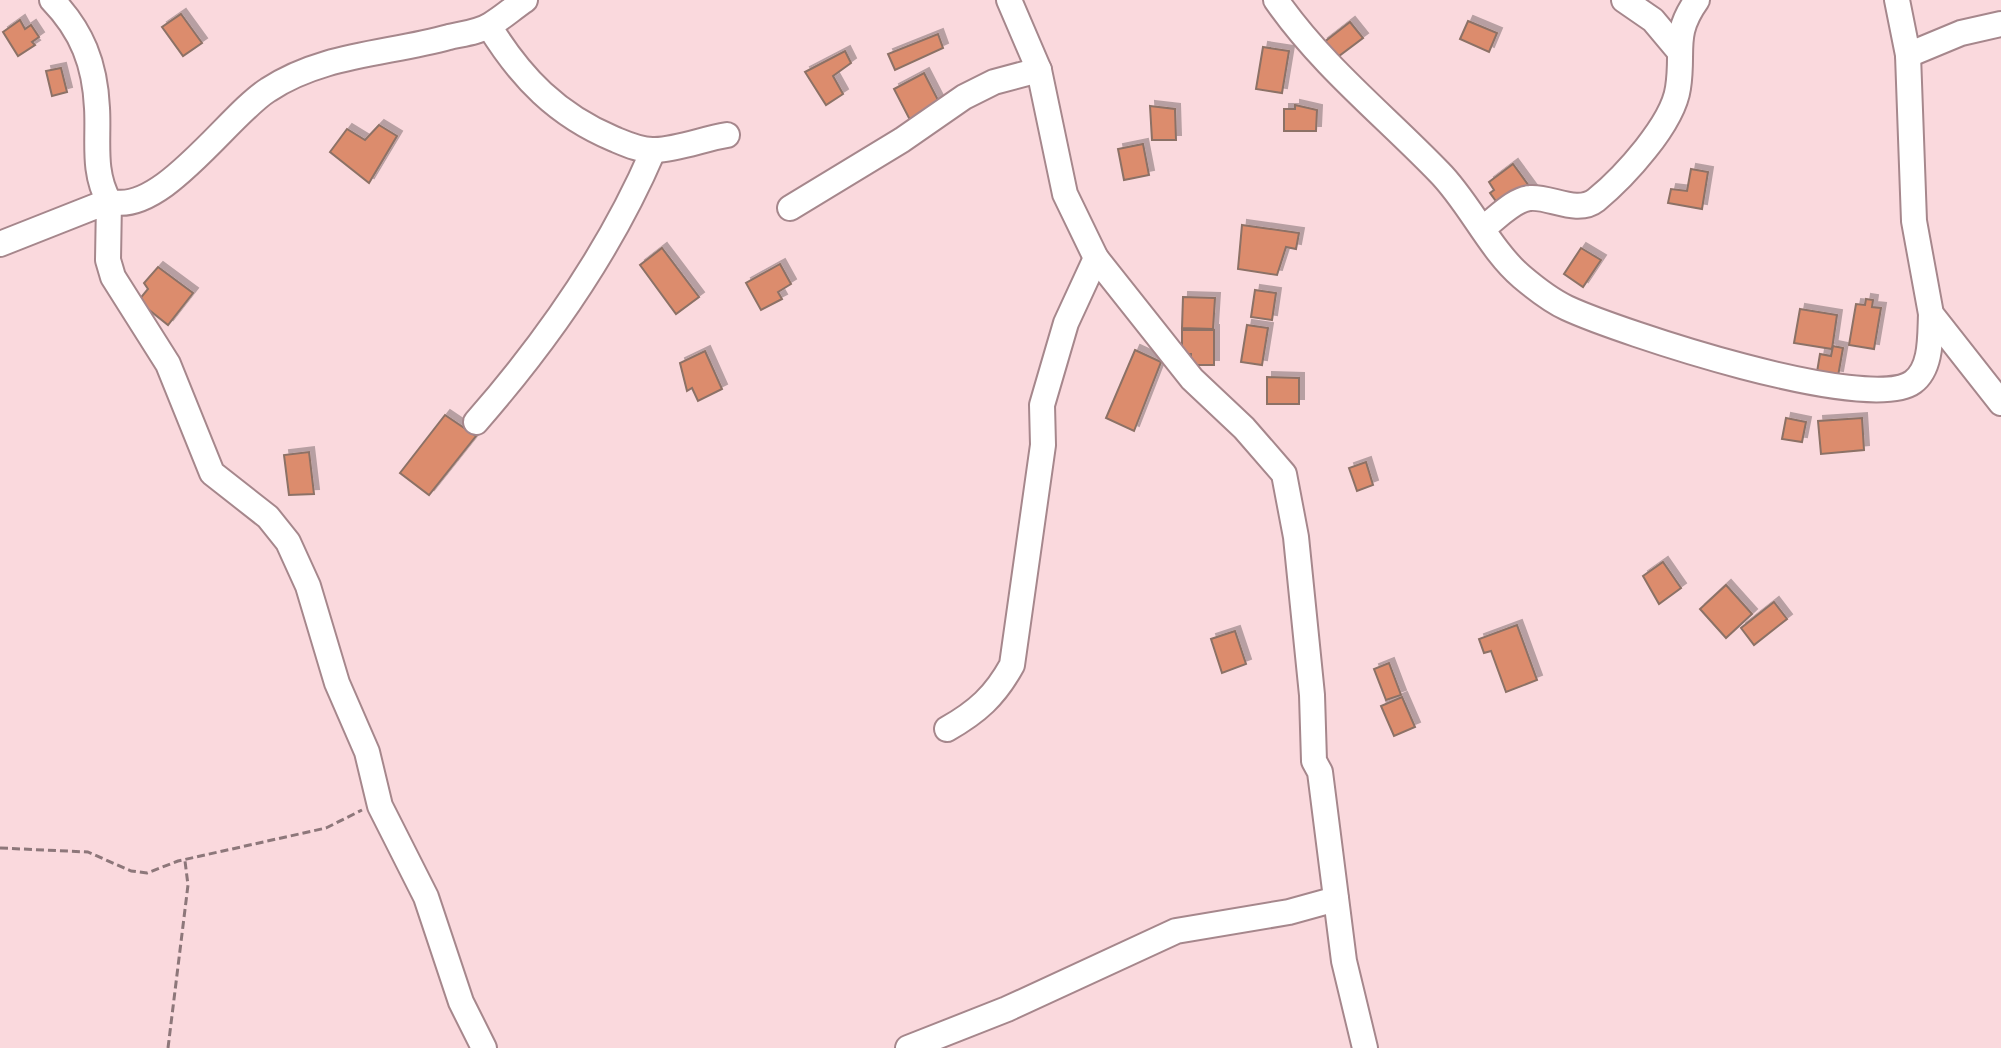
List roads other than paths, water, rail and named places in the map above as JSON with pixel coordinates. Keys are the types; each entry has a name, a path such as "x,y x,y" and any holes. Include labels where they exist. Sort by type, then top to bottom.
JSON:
{"street":[{"path":"52,0 71,20 83,40 94,75 96,156 103,190 109,201 108,260 113,277 168,364 212,473 268,517 288,542 308,586 337,683 367,752 378,799 426,897 461,1002 484,1048"},
{"path":"0,244 109,201 122,205 141,200 219,136 266,90 314,66 419,46 489,26 525,0"},
{"path":"1009,0 1039,70 1065,194 1096,258 1192,379 1244,428 1284,474 1296,537 1312,695 1314,761 1320,772 1344,961 1365,1048"},
{"path":"1276,0 1356,94 1441,174 1520,275 1563,306 1660,342 1833,387 1889,389 1910,385 1921,375 1928,354 1931,314 1914,221 1908,55 1897,0"},
{"path":"1624,0 1653,20 1679,51"},
{"path":"1483,228 1519,201 1531,198 1576,206 1593,203 1669,118 1678,88 1683,20 1697,0"},
{"path":"1908,55 1961,33 2001,24"},
{"path":"489,26 513,64 548,102 591,129 653,151 727,135"},
{"path":"790,208 902,140 964,97 994,82 1039,70"},
{"path":"476,422 525,366 633,197 653,151"},
{"path":"947,729 980,710 1012,665 1043,445 1042,405 1066,323 1096,258"},
{"path":"1931,314 2001,403"},
{"path":"908,1048 1007,1009 1176,931 1289,912 1336,899"}]}
